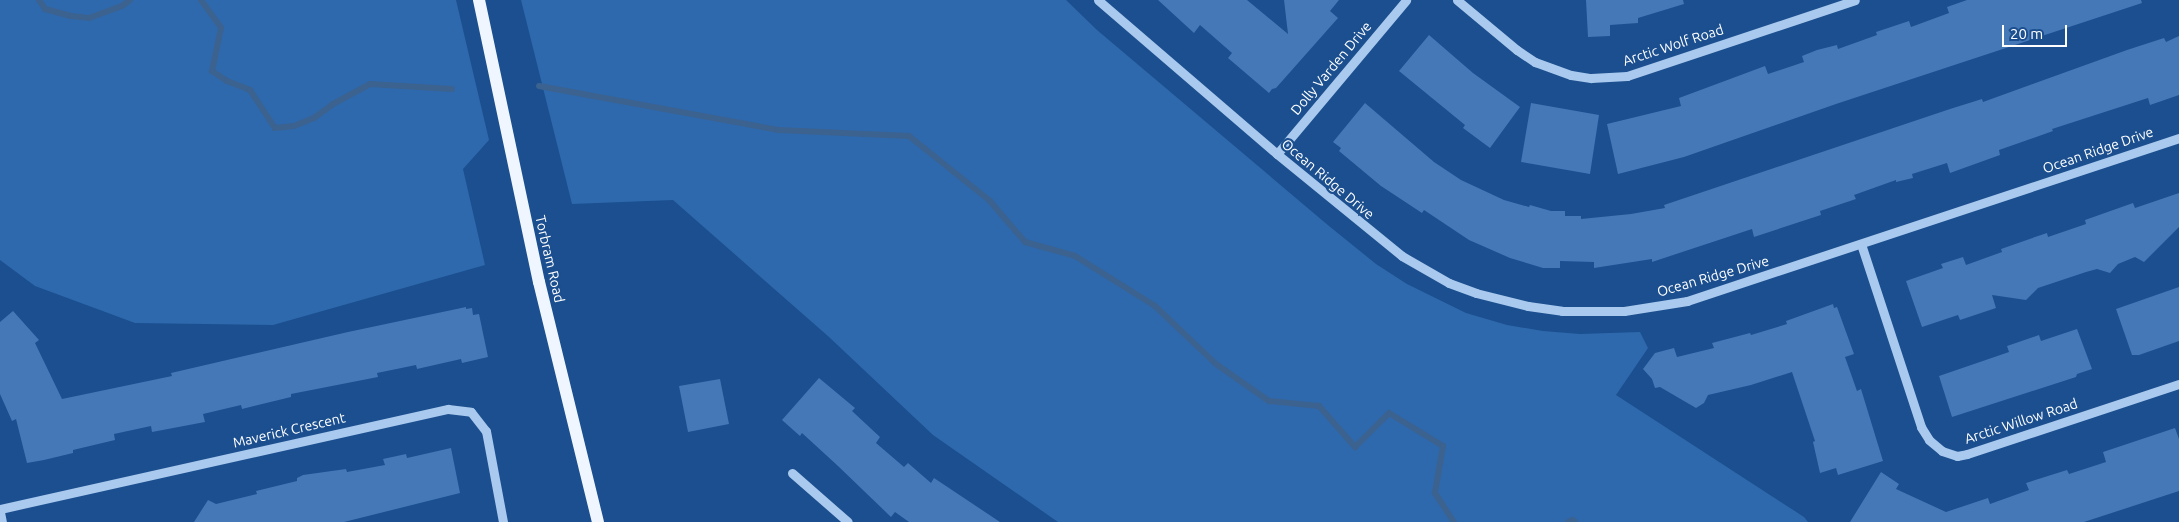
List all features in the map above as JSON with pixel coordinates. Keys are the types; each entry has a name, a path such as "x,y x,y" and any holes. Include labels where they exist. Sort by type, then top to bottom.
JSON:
{"main road":[{"name":"Torbram Road","path":"479,0 539,282 598,522"}],"street":[{"name":"Dolly Varden Drive","path":"1277,154 1406,0"},
{"name":"Arctic Wolf Road","path":"1457,0 1517,50 1535,62 1570,75 1591,78 1627,76 1855,0"},
{"name":"Ocean Ridge Drive","path":"1102,1 1277,154 1402,256 1449,283 1476,293 1528,306 1591,312 1657,307 1712,293 2179,138"},
{"name":"Arctic Willow Road","path":"1861,244 1921,427 1929,440 1942,451 1957,456 1967,454 2179,384"},
{"name":"Maverick Crescent","path":"0,510 448,409 470,412 486,431 504,522"},
{"path":"792,473 848,522"},
{"path":"0,510 2,522"}],"shaded area":[{"path":"0,0 456,0 489,140 463,169 485,265 273,325 135,323 35,286 0,260"},
{"path":"521,0 1066,0 1097,30 1329,226 1376,264 1407,284 1466,313 1507,325 1543,331 1580,334 1640,332 1648,348 1616,395 1804,517 1808,522 1058,522 933,435 829,337 673,200 572,204"}],"building":[{"path":"1158,0 1247,0 1288,34 1284,0 1339,0 1330,11 1338,18 1276,88 1272,89 1269,93 1228,58 1232,53 1200,25 1194,33"},
{"path":"1586,0 1683,0 1684,4 1638,18 1638,23 1610,25 1610,36 1588,37"},
{"path":"1967,0 2141,0 2142,3 1836,104 1684,157 1618,174 1607,124 1681,106 1679,98 1765,66 1768,74 1804,62 1802,56 1817,50 1837,45 1838,49 1877,35 1876,32 1909,21 1911,27 1949,13 1947,7"},
{"path":"1429,35 1473,73 1520,107 1490,148 1463,128 1465,125 1399,71"},
{"path":"2179,36 2179,95 2150,105 2148,98 2052,129 2053,131 1999,150 2000,155 1950,173 1947,163 1912,174 1913,178 1896,182 1896,180 1854,195 1856,199 1820,211 1821,215 1754,237 1752,229 1652,262 1652,259 1594,268 1594,262 1560,261 1560,268 1543,268 1510,258 1469,240 1424,210 1422,213 1381,186 1339,151 1341,148 1333,142 1365,103 1434,162 1461,180 1504,200 1551,211 1565,211 1565,216 1581,216 1581,219 1631,214 1665,208 1664,205 1950,109 1982,99 1983,102 2127,50 2164,38 2166,42"},
{"path":"1531,103 1599,115 1590,174 1521,162"},
{"path":"2179,193 2179,227 2144,262 2135,257 2118,264 2110,273 2097,269 2086,272 2038,288 2026,300 1992,295 1996,308 1960,320 1958,315 1922,327 1906,281 1943,268 1941,264 1963,257 1966,265 2002,252 2001,249 2038,236 2047,233 2048,237 2086,224 2085,220 2133,203 2135,208"},
{"path":"2179,287 2179,341 2139,355 2132,355 2116,309"},
{"path":"1833,304 1834,308 1837,307 1854,354 1845,357 1857,391 1861,389 1883,461 1838,475 1836,468 1820,473 1813,442 1815,441 1792,372 1751,385 1708,395 1704,403 1696,408 1660,387 1655,388 1652,379 1643,369 1655,353 1674,348 1677,357 1714,348 1712,343 1750,333 1751,335 1787,324 1786,321"},
{"path":"466,307 466,309 472,308 473,315 479,314 488,357 462,363 461,359 417,369 416,365 377,373 378,377 291,394 291,397 242,409 241,405 203,414 205,422 152,432 151,426 114,434 115,440 73,450 73,453 44,460 27,463 16,419 12,421 0,394 0,322 13,311 39,340 35,343 62,399 172,376 171,373"},
{"path":"2077,329 2092,369 2077,374 2076,377 1952,417 1939,376 2009,352 2007,346 2039,335 2041,341"},
{"path":"819,378 855,408 852,411 880,437 876,443 904,467 908,463 931,483 934,478 1000,522 909,522 895,512 891,517 802,433 800,436 782,420"},
{"path":"720,379 729,424 688,432 679,386"},
{"path":"2175,428 2179,439 2179,491 2084,522 1850,522 1881,472 1899,484 1896,489 1946,512 1988,498 1990,504 2029,490 2026,483 2067,470 2069,474 2106,462 2103,452"},
{"path":"451,448 460,493 344,522 194,522 208,500 216,504 257,494 256,491 297,481 297,478 303,475 346,469 347,472 385,465 383,459 406,454 407,458"}],"waterway":[{"path":"39,0 45,9 71,16 89,18 122,6 130,0"},
{"path":"201,0 221,28 212,71 227,81 250,90 275,128 294,126 314,118 333,104 370,84 452,89"},
{"path":"539,86 778,130 909,136 990,201 1025,242 1075,256 1155,306 1216,364 1269,401 1319,406 1355,447 1389,413 1443,446 1435,493 1454,522"},
{"path":"1568,522 1573,520 1575,522"}]}
